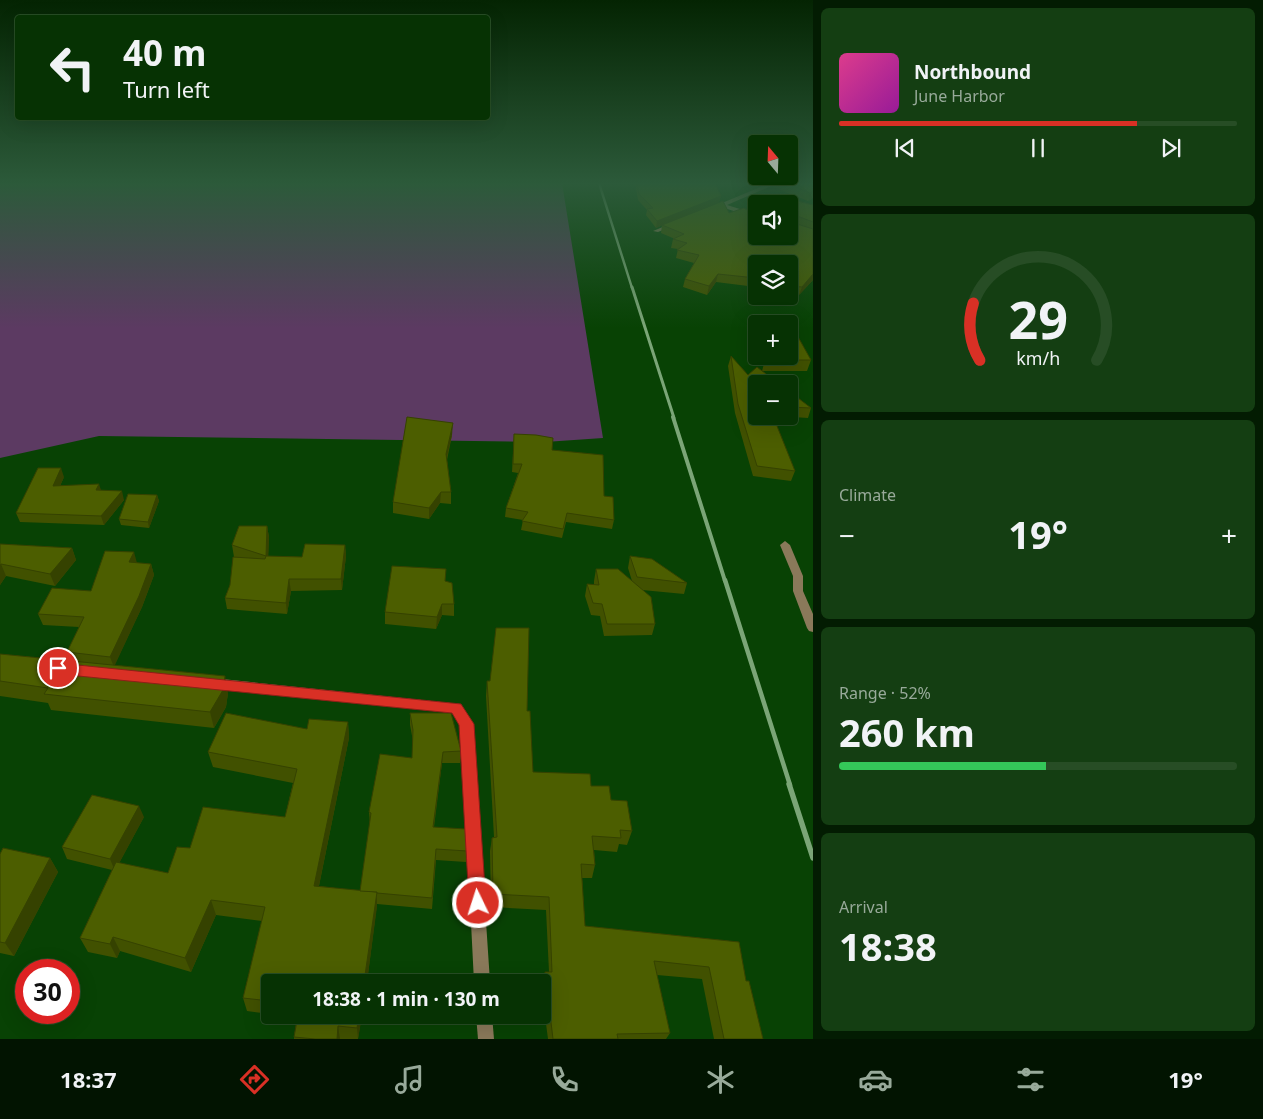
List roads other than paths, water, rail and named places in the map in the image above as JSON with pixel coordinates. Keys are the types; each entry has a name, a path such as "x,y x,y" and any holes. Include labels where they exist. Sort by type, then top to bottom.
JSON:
{"street":[{"path":"785,545 798,576 798,591 813,628"},
{"path":"195,682 456,708 467,724 482,974"},
{"path":"485,1024 486,1039"}],"railway":[{"path":"614,231 632,288"},
{"path":"632,287 674,418"},
{"path":"673,417 725,581"},
{"path":"725,580 790,785"},
{"path":"789,784 813,858"}]}
